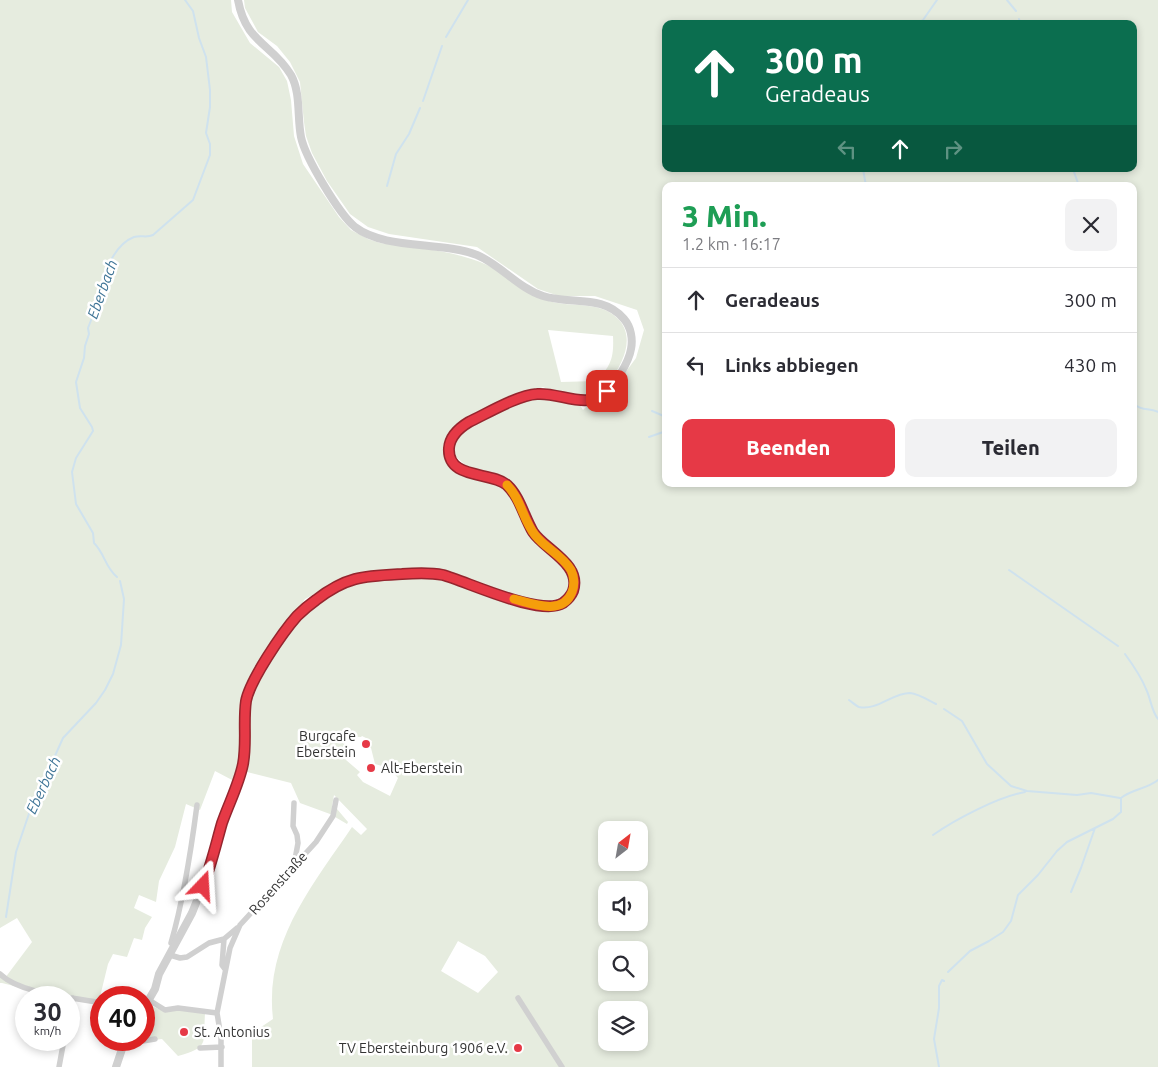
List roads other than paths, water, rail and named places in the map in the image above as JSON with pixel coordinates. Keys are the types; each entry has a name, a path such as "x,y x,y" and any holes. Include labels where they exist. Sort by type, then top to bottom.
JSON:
{"street":[{"path":"155,989 159,974 192,913 208,874 237,784 243,764 247,700 256,676 289,626 303,610 342,582 370,575 433,573 490,593 543,606 557,606 568,598 574,585 571,570 566,563 534,534 511,489 499,480 462,470 452,460 449,446 454,434 464,425 528,396 546,394 568,399 587,400 602,396 620,374 629,358 631,336 626,322 620,314 603,304 541,296 499,267 476,255 463,251 387,240 372,236 353,225 306,153 301,137 297,98 292,77 285,66 253,36 245,25 238,0"},
{"name":"Rosenstraße","path":"221,1067 222,1047 217,1013 225,968 234,938 240,925 316,842 333,816 336,800"},
{"path":"293,868 298,843 293,826 294,803"},
{"path":"175,946 171,943 192,848 197,805"},
{"path":"170,955 180,958 187,957 209,943 224,939 240,925"},
{"name":"Rosenstraße","path":"224,939 222,965 225,968"},
{"path":"0,974 19,986"},
{"path":"518,998 562,1067"},
{"path":"155,1004 165,1010 178,1008 217,1013"},
{"path":"200,1048 222,1047"},
{"path":"59,1067 62,1051"},
{"path":"116,1067 122,1051"}],"waterway":[{"name":"Eberbach","path":"117,577 94,543 93,533 76,504 72,472 76,458 93,431 80,408 76,382 84,358 89,334 88,328 104,277 113,257 119,248 134,237 153,235 193,200 210,155 210,144 206,133 210,107 206,57 199,38 193,11 185,0"},
{"path":"446,37 468,0"},
{"path":"923,20 937,0"},
{"path":"1007,0 1016,11"},
{"path":"423,101 442,46"},
{"path":"387,186 396,154 409,134 420,108"},
{"path":"864,172 865,182"},
{"path":"1074,172 1078,182"},
{"path":"1137,406 1158,412"},
{"path":"652,411 662,415"},
{"path":"649,437 662,432"},
{"path":"1009,570 1118,646"},
{"name":"Eberbach","path":"6,917 16,852 35,796 50,776 54,758 63,738 96,703 113,674 121,645 124,599 120,581"},
{"path":"1125,654 1142,680 1158,719"},
{"path":"849,700 858,706 866,708 910,693 936,704"},
{"path":"944,709 962,721 987,764 1011,786 1027,791 1077,795 1091,793 1120,798"},
{"path":"948,972 970,951 1003,932 1011,921 1018,895 1038,875 1057,851 1067,842 1113,819 1121,812 1121,798 1158,780"},
{"path":"933,835 978,809 1025,792"},
{"path":"1071,892 1095,828"},
{"path":"939,1067 934,1039 939,1008 939,986 942,980 944,981"}],"place":[{"name":"Burgcafe Eberstein","path":"366,744"},
{"name":"Alt-Eberstein","path":"371,768"},
{"name":"St. Antonius","path":"184,1032"},
{"name":"TV Ebersteinburg 1906 e.V.","path":"518,1048"}]}
